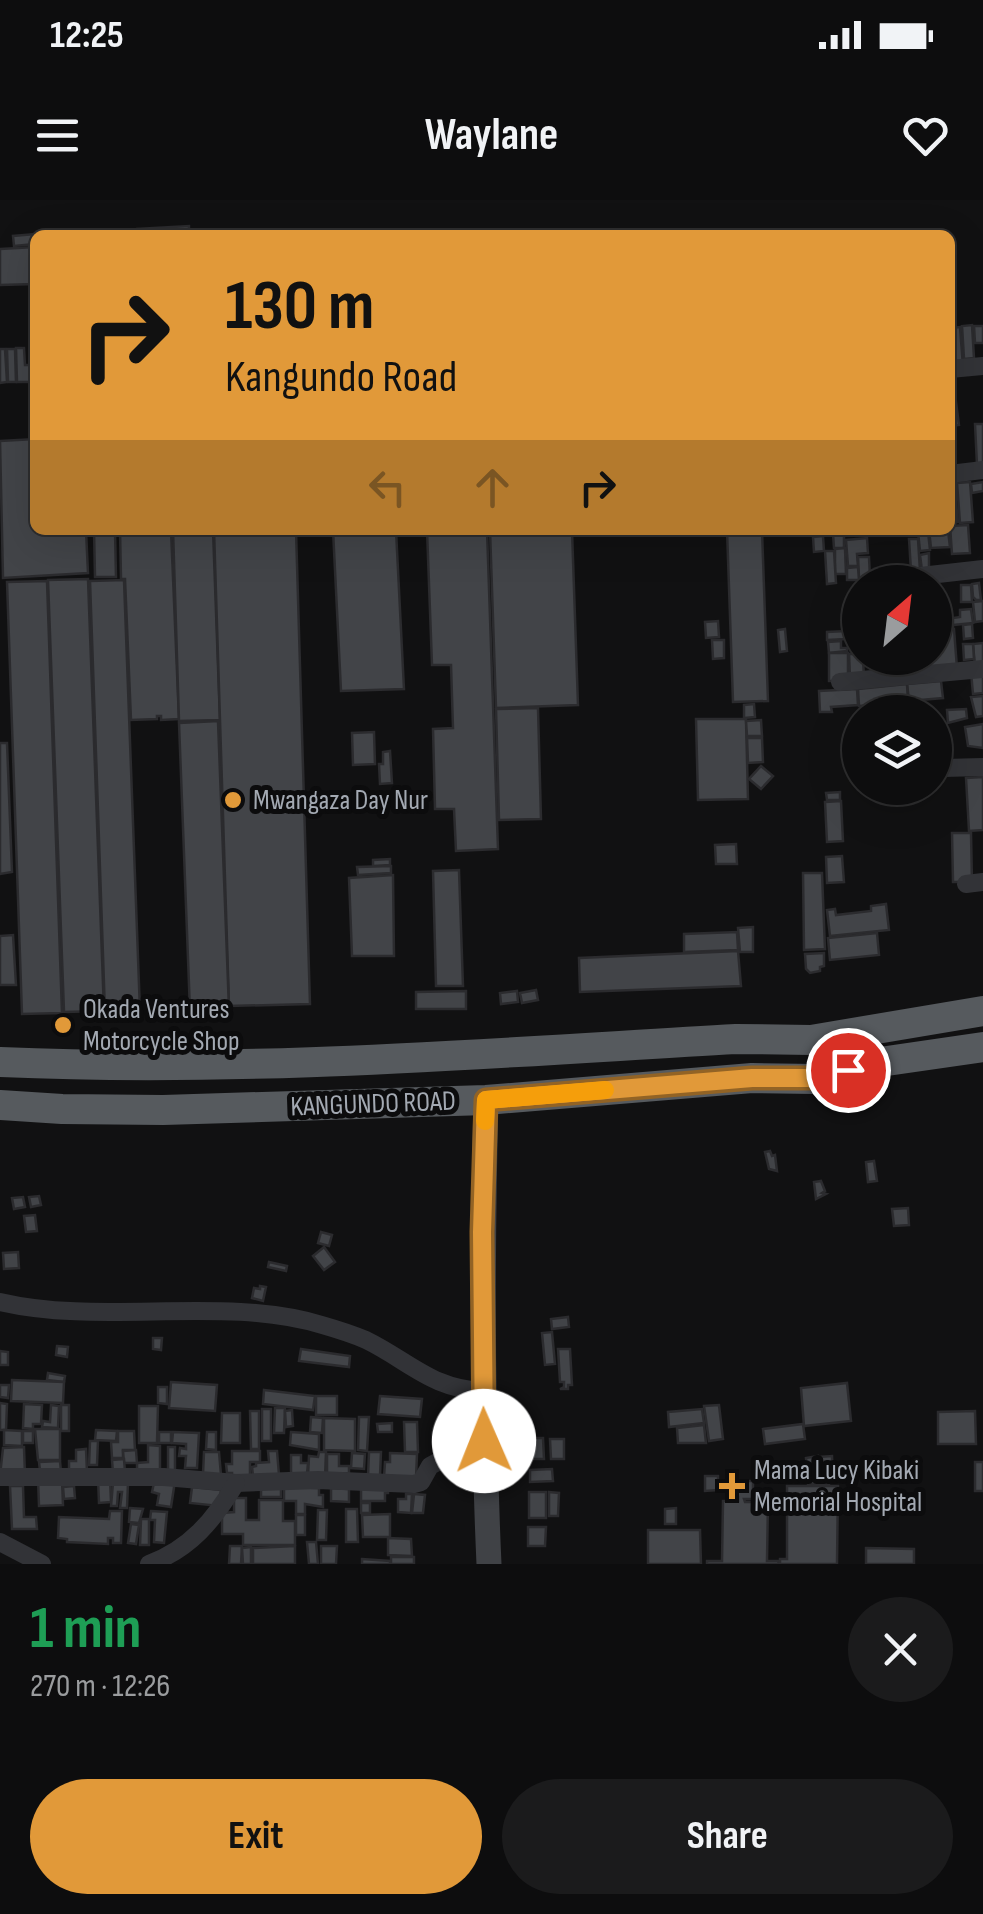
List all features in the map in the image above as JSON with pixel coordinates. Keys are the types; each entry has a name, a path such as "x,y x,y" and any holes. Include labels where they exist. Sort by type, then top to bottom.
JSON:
{"highway":[{"name":"KANGUNDO ROAD","path":"0,1062 242,1063 736,1039 811,1040 983,1011"},
{"name":"KANGUNDO ROAD","path":"0,1105 163,1110 486,1100 752,1078 815,1078 880,1062 983,1047"}],"main road":[{"path":"486,1100 482,1232 488,1564"}],"street":[{"path":"955,369 983,366"},
{"path":"955,473 983,470"},
{"path":"952,572 983,569"},
{"path":"840,682 983,668"},
{"path":"952,768 983,767"},
{"path":"0,1302 38,1310 250,1313 317,1323 365,1340 438,1384 462,1391 484,1391"},
{"path":"0,1477 414,1484 421,1482 430,1466 441,1460 484,1462"},
{"path":"149,1564 168,1557 202,1532 236,1483"},
{"path":"0,1542 42,1564"}],"building":[{"path":"189,226 189,230 137,229"},
{"path":"30,234 30,244 14,246 13,236"},
{"path":"30,247 30,284 0,285 0,249"},
{"path":"972,325 974,358 964,359 962,326"},
{"path":"974,326 983,326 983,343 975,343"},
{"path":"960,327 963,366 955,367 955,328"},
{"path":"16,348 24,348 30,382 17,382"},
{"path":"0,349 5,349 7,382 0,383"},
{"path":"7,349 15,349 16,382 8,382"},
{"path":"975,424 983,424 983,465 977,465"},
{"path":"30,439 30,535 86,535 88,573 3,578 0,441"},
{"path":"970,482 973,522 960,523 957,483"},
{"path":"983,482 983,491 972,493 971,484"},
{"path":"968,525 970,553 952,554 951,535 955,535 955,526"},
{"path":"94,535 115,535 116,577 95,577"},
{"path":"120,535 171,535 179,719 161,720 157,716 131,720 125,579 121,579"},
{"path":"173,535 213,535 220,720 179,721"},
{"path":"214,535 296,535 310,1004 229,1006"},
{"path":"333,535 396,535 404,689 341,691"},
{"path":"427,535 487,535 498,849 456,851 454,809 435,809 433,729 453,728 451,665 432,665"},
{"path":"490,535 572,535 578,705 496,708"},
{"path":"727,535 762,535 768,701 733,702"},
{"path":"833,535 844,535 844,548 834,548"},
{"path":"918,535 928,535 930,550 920,551"},
{"path":"930,535 949,535 950,547 931,548"},
{"path":"823,536 824,551 814,552 813,537"},
{"path":"867,538 868,553 857,554 858,565 848,565 846,540"},
{"path":"909,539 918,539 920,565 911,565"},
{"path":"845,548 842,574 835,574 835,549"},
{"path":"825,551 834,551 836,583 827,584"},
{"path":"929,553 929,565 921,565 920,555"},
{"path":"858,557 869,557 869,565 858,565"},
{"path":"88,579 104,1011 64,1012 48,580"},
{"path":"124,580 140,1011 105,1013 90,581"},
{"path":"47,581 62,1013 22,1014 7,582"},
{"path":"979,583 981,600 976,600 972,584"},
{"path":"961,585 971,585 972,602 961,602"},
{"path":"983,601 983,621 975,622 973,602"},
{"path":"971,609 973,623 953,625 960,610"},
{"path":"718,621 719,637 706,638 705,622"},
{"path":"972,624 973,638 964,639 963,625"},
{"path":"785,629 787,651 780,652 778,630"},
{"path":"952,629 957,668 952,668"},
{"path":"842,631 842,639 827,640 827,632"},
{"path":"712,640 724,640 724,658 713,659"},
{"path":"841,641 842,652 829,653 828,642"},
{"path":"983,643 983,666 975,667 973,644"},
{"path":"963,644 973,644 974,659 964,660"},
{"path":"829,653 842,653 842,675 848,675 848,681 829,681"},
{"path":"983,671 983,693 973,694 971,672"},
{"path":"941,681 943,695 908,695 907,684"},
{"path":"907,684 908,695 858,695 858,689"},
{"path":"857,689 857,695 842,695 842,706 831,707 832,712 820,712 819,691"},
{"path":"983,696 983,716 976,717 971,697"},
{"path":"754,704 755,717 744,718 744,705"},
{"path":"538,708 541,819 499,820 496,709"},
{"path":"966,709 967,718 952,722 952,710"},
{"path":"696,719 746,719 748,799 698,800"},
{"path":"761,720 762,736 747,736 746,721"},
{"path":"218,721 229,1009 190,1011 179,723"},
{"path":"983,724 983,748 968,746 965,727"},
{"path":"374,732 375,764 353,765 352,733"},
{"path":"747,738 762,738 763,762 748,763"},
{"path":"0,743 7,743 12,872 0,874"},
{"path":"390,751 392,783 380,784 379,764 383,764 383,752"},
{"path":"761,766 773,776 761,789 749,779"},
{"path":"983,777 983,830 969,831 966,778"},
{"path":"840,792 840,800 827,800 826,793"},
{"path":"841,801 843,841 827,842 825,802"},
{"path":"952,833 971,833 972,882 953,882"},
{"path":"736,844 737,864 716,864 715,845"},
{"path":"842,856 844,882 827,883 826,857"},
{"path":"390,859 390,865 373,866 373,860"},
{"path":"391,866 391,873 358,875 357,867"},
{"path":"459,870 463,986 436,986 433,871"},
{"path":"803,873 822,873 825,949 804,950"},
{"path":"393,875 394,956 352,956 349,878"},
{"path":"886,904 889,930 830,936 827,910 835,909 836,915 871,911 871,906"},
{"path":"753,927 753,952 740,952 738,928"},
{"path":"737,932 738,950 684,952 684,934"},
{"path":"877,933 879,955 830,960 828,938"},
{"path":"13,935 16,985 0,985 0,936"},
{"path":"738,951 741,986 580,992 579,958"},
{"path":"824,953 824,966 810,973 805,954"},
{"path":"536,990 538,1000 522,1003 520,993"},
{"path":"466,991 466,1009 416,1009 416,992"},
{"path":"517,991 518,1002 501,1004 500,993"},
{"path":"765,1152 775,1155 777,1171 769,1169"},
{"path":"874,1161 877,1181 868,1182 866,1162"},
{"path":"821,1181 825,1191 822,1193 826,1194 816,1199 814,1182"},
{"path":"39,1196 41,1205 31,1207 29,1197"},
{"path":"23,1197 25,1207 14,1209 12,1198"},
{"path":"908,1208 909,1225 894,1226 892,1209"},
{"path":"35,1215 37,1231 26,1232 24,1216"},
{"path":"321,1232 332,1235 329,1246 318,1243"},
{"path":"324,1247 335,1262 324,1270 313,1256"},
{"path":"18,1252 19,1268 4,1269 3,1253"},
{"path":"269,1262 287,1266 286,1271 268,1267"},
{"path":"266,1287 263,1301 252,1298 254,1288"},
{"path":"568,1317 569,1327 552,1329 551,1319"},
{"path":"552,1332 555,1364 545,1365 542,1333"},
{"path":"153,1338 162,1338 161,1350 153,1349"},
{"path":"57,1346 68,1347 67,1357 56,1355"},
{"path":"301,1349 350,1356 349,1367 299,1361"},
{"path":"558,1349 570,1349 572,1385 568,1389 560,1389 564,1382 560,1382"},
{"path":"0,1351 8,1352 8,1365 0,1365"},
{"path":"48,1373 65,1376 64,1382 47,1380"},
{"path":"12,1380 64,1382 63,1403 11,1401"},
{"path":"171,1382 217,1385 215,1411 169,1408"},
{"path":"847,1383 851,1421 804,1426 801,1388"},
{"path":"0,1385 9,1385 8,1398 0,1397"},
{"path":"158,1387 167,1387 167,1404 158,1403"},
{"path":"264,1390 315,1396 313,1410 263,1404"},
{"path":"316,1396 337,1396 337,1415 316,1415"},
{"path":"380,1396 422,1399 420,1417 378,1414"},
{"path":"0,1403 7,1404 6,1430 0,1430"},
{"path":"24,1404 42,1405 41,1424 33,1424 33,1429 23,1428"},
{"path":"51,1405 59,1406 58,1428 42,1427 43,1421 50,1422"},
{"path":"61,1405 69,1405 69,1431 61,1431"},
{"path":"719,1405 723,1439 709,1441 704,1406"},
{"path":"139,1406 158,1406 157,1443 139,1443"},
{"path":"275,1408 285,1408 284,1433 274,1433"},
{"path":"262,1409 271,1409 271,1441 262,1441"},
{"path":"702,1409 704,1423 669,1427 668,1412"},
{"path":"292,1410 293,1426 286,1427 285,1411"},
{"path":"250,1411 259,1411 259,1449 251,1449"},
{"path":"975,1411 976,1444 938,1444 938,1412"},
{"path":"222,1413 240,1413 240,1443 221,1443"},
{"path":"311,1417 323,1418 322,1433 310,1432"},
{"path":"359,1417 369,1417 367,1451 358,1450"},
{"path":"324,1418 355,1419 355,1451 324,1450"},
{"path":"404,1422 417,1422 418,1452 405,1452"},
{"path":"392,1423 392,1432 378,1432 377,1424"},
{"path":"803,1424 805,1439 765,1444 763,1429"},
{"path":"704,1425 706,1443 678,1443 677,1428"},
{"path":"35,1429 60,1429 60,1460 38,1460"},
{"path":"4,1430 22,1431 22,1446 4,1445"},
{"path":"96,1430 117,1431 116,1441 95,1440"},
{"path":"23,1431 33,1431 33,1443 23,1443"},
{"path":"118,1431 134,1431 135,1450 123,1450 123,1458 112,1458 111,1442 118,1442"},
{"path":"159,1432 171,1432 171,1443 159,1443"},
{"path":"173,1432 199,1433 197,1468 185,1468 186,1456 179,1456 180,1448 186,1449 186,1444 172,1443"},
{"path":"207,1432 216,1432 216,1450 206,1449"},
{"path":"291,1432 319,1434 319,1450 290,1445"},
{"path":"529,1438 543,1438 544,1459 529,1459"},
{"path":"550,1439 564,1439 564,1459 551,1459"},
{"path":"90,1441 98,1441 97,1465 89,1465"},
{"path":"148,1445 160,1446 160,1475 137,1471 137,1463 148,1462"},
{"path":"24,1447 25,1475 0,1475 3,1448"},
{"path":"168,1447 175,1447 175,1473 168,1473"},
{"path":"86,1449 87,1472 69,1472 69,1461 76,1461 76,1450"},
{"path":"136,1450 137,1463 124,1463 123,1451"},
{"path":"232,1451 260,1451 260,1462 250,1462 250,1477 232,1477 232,1473 227,1473"},
{"path":"268,1451 277,1451 279,1475 253,1476 256,1463 269,1462"},
{"path":"204,1452 219,1452 221,1475 203,1474"},
{"path":"319,1452 326,1452 325,1477 308,1476 309,1456 318,1457"},
{"path":"369,1452 381,1452 380,1476 368,1476"},
{"path":"352,1453 365,1454 364,1469 351,1468"},
{"path":"390,1453 417,1454 416,1478 384,1477"},
{"path":"327,1454 339,1454 339,1466 349,1466 349,1473 327,1476"},
{"path":"291,1455 301,1455 301,1463 308,1463 307,1474 291,1473"},
{"path":"818,1456 820,1477 808,1478 806,1458"},
{"path":"832,1456 833,1477 820,1477 819,1457"},
{"path":"124,1459 125,1472 113,1473 112,1460"},
{"path":"60,1461 61,1472 40,1471 39,1462"},
{"path":"975,1462 983,1462 983,1491 975,1491"},
{"path":"552,1469 553,1481 530,1482 530,1470"},
{"path":"705,1476 718,1476 718,1490 705,1491"},
{"path":"110,1478 111,1502 99,1503 98,1479"},
{"path":"155,1478 175,1481 171,1507 157,1505 159,1494 152,1492"},
{"path":"38,1479 62,1479 63,1505 39,1506"},
{"path":"808,1479 829,1479 829,1484 808,1484"},
{"path":"734,1481 753,1481 753,1499 744,1499 745,1502 768,1502 767,1561 779,1561 778,1564 707,1564 722,1561 723,1501 738,1501 734,1497"},
{"path":"113,1483 128,1483 127,1508 120,1508 122,1492 118,1492 117,1506 111,1506"},
{"path":"10,1486 23,1486 24,1517 36,1517 37,1529 12,1529"},
{"path":"74,1486 75,1498 64,1499 63,1487"},
{"path":"787,1486 838,1486 837,1564 780,1564 780,1559 787,1559"},
{"path":"192,1487 221,1490 219,1506 190,1503"},
{"path":"284,1487 319,1488 323,1507 305,1504 305,1514 296,1514 296,1501 284,1501"},
{"path":"261,1488 281,1488 281,1497 261,1497"},
{"path":"331,1488 349,1489 349,1502 331,1501"},
{"path":"361,1489 388,1489 388,1493 385,1501 361,1501"},
{"path":"529,1492 546,1492 546,1518 529,1518"},
{"path":"549,1492 559,1493 558,1516 549,1516"},
{"path":"406,1494 412,1494 411,1513 398,1512 398,1499 406,1499"},
{"path":"414,1494 425,1495 423,1513 412,1513"},
{"path":"234,1498 246,1498 246,1520 259,1520 259,1500 283,1500 283,1521 295,1521 295,1545 243,1545 243,1534 222,1534 222,1513 234,1512"},
{"path":"361,1503 370,1503 370,1513 361,1513"},
{"path":"130,1508 143,1509 139,1523 129,1522"},
{"path":"676,1508 676,1524 665,1524 665,1509"},
{"path":"346,1509 357,1509 358,1542 346,1542"},
{"path":"318,1510 327,1510 326,1540 317,1540"},
{"path":"110,1511 122,1511 121,1543 113,1543 113,1538 108,1538 108,1544 58,1538 59,1517 109,1519"},
{"path":"151,1511 167,1512 164,1543 154,1542 155,1520 150,1520"},
{"path":"390,1514 390,1537 363,1537 362,1515"},
{"path":"296,1515 305,1515 305,1535 296,1535"},
{"path":"141,1519 149,1519 149,1545 140,1545"},
{"path":"131,1524 139,1525 136,1544 128,1543"},
{"path":"528,1527 546,1527 545,1546 528,1546"},
{"path":"648,1530 700,1530 701,1564 648,1564"},
{"path":"388,1538 411,1539 412,1556 388,1555"},
{"path":"307,1542 316,1542 318,1564 309,1564"},
{"path":"230,1546 242,1546 241,1564 229,1564"},
{"path":"295,1546 295,1564 253,1564 253,1548"},
{"path":"321,1546 337,1546 336,1564 321,1564"},
{"path":"251,1547 251,1564 243,1564 242,1548"},
{"path":"866,1548 914,1549 914,1564 866,1564"},
{"path":"391,1557 414,1557 414,1564 391,1564"},
{"path":"362,1559 390,1561 390,1564 362,1564"}],"slow traffic":[{"path":"485,1121 486,1100 605,1090"}],"place":[{"name":"Mwangaza Day Nur","path":"233,800"},
{"name":"Okada Ventures Motorcycle Shop","path":"63,1025"},
{"name":"Mama Lucy Kibaki Memorial Hospital","path":"732,1486"}],"route":[{"path":"484,1441 482,1232 486,1100 752,1078 815,1078 848,1070"}]}
